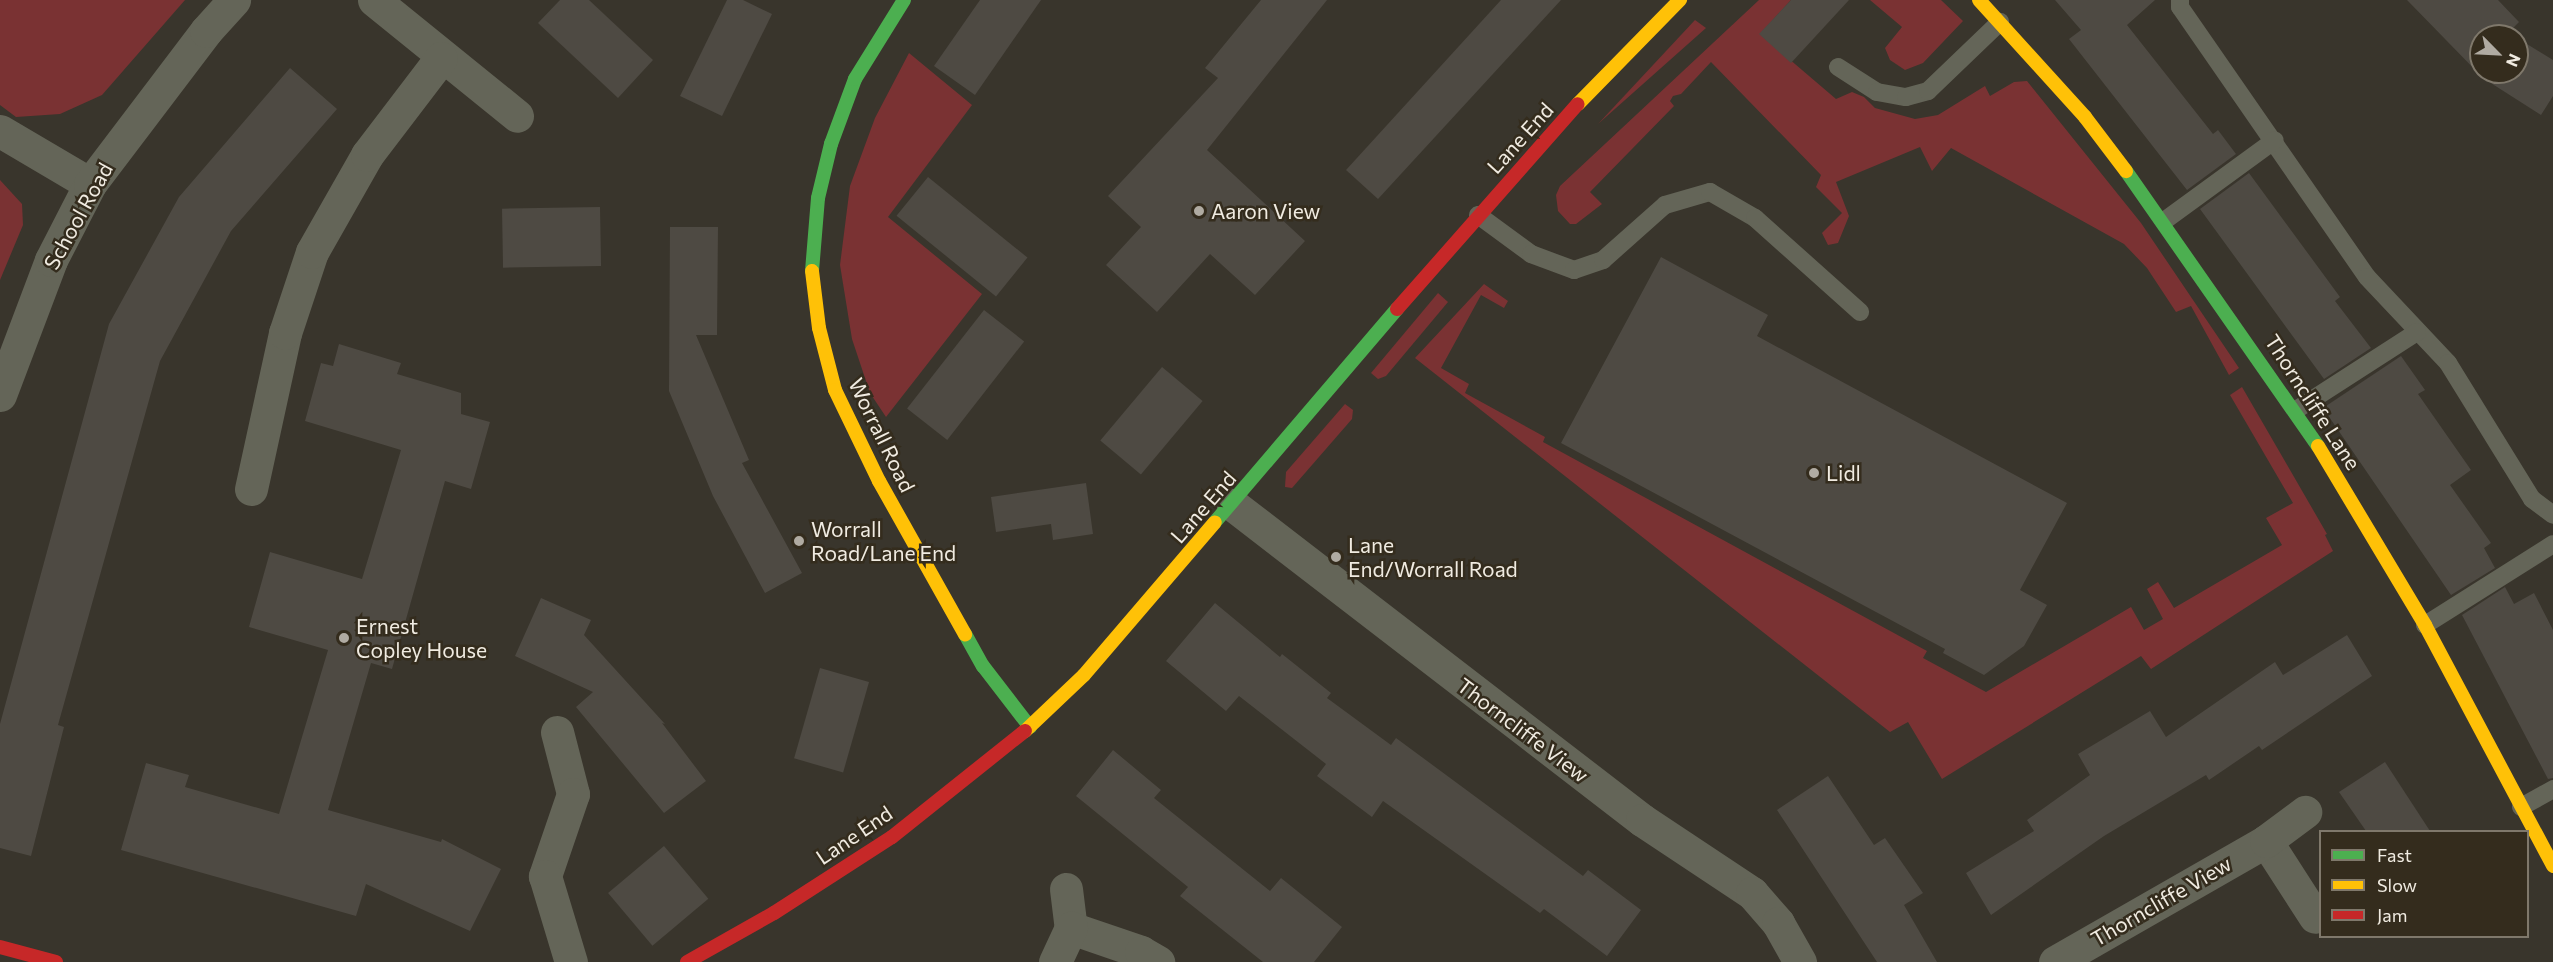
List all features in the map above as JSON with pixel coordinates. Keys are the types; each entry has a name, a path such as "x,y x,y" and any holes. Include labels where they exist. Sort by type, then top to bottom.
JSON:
{"street":[{"name":"School Road","path":"0,395 51,260 90,184 199,40 234,0"},
{"path":"374,0 441,58 517,116"},
{"name":"Worrall Road","path":"904,0 855,79 831,144 818,198 811,266 819,328 835,390 879,481 983,666 1030,727"},
{"name":"Lane End","path":"687,962 774,913 892,837 1030,727 1084,675 1233,505 1478,215 1590,91 1680,0"},
{"name":"Thorncliffe Lane","path":"1979,0 2085,117 2164,221 2296,410 2425,625 2553,866"},
{"path":"251,489 285,333 312,252 367,155 441,58"},
{"path":"0,131 90,184"},
{"name":"Thorncliffe View","path":"1233,505 1642,820 1752,893 1778,923 1800,962"},
{"path":"557,732 573,794 568,816 550,850 545,876 571,962"},
{"name":"Thorncliffe View","path":"2055,962 2266,841 2305,812"},
{"path":"2266,841 2315,917"},
{"path":"1054,962 1071,928 1066,889"},
{"path":"1071,928 1141,952 1158,962"},
{"path":"0,947 56,962"}],"lane":[{"path":"2180,0 2180,7 2275,141 2367,277 2448,363 2532,499 2553,515"},
{"path":"1838,67 1877,92 1906,97 1928,91 2000,22"},
{"path":"2164,221 2275,141"},
{"path":"1478,215 1531,255 1574,270 1603,260 1665,205 1710,192 1755,218 1860,312"},
{"path":"2296,410 2417,332"},
{"path":"2425,625 2553,544"},
{"path":"2521,807 2553,789"}],"shaded area":[{"path":"0,0 185,0 102,95 60,114 16,117 0,105"},
{"path":"1759,0 1791,0 1760,34 1836,99 1852,92 1864,97 1875,108 1915,119 1938,115 1985,86 1990,96 2014,82 2027,81 2141,223 2239,368 2229,375 2191,306 2176,312 2147,268 2124,244 1951,148 1932,171 1920,147 1836,182 1849,216 1838,243 1828,245 1822,233 1842,213 1816,187 1821,175 1711,62 1681,94 1673,96 1670,101 1674,106 1590,192 1602,204 1576,224 1570,224 1558,211 1556,195 1560,186"},
{"path":"1870,0 1941,0 1963,21 1923,63 1905,70 1890,60 1885,48 1902,27"},
{"path":"1695,20 1706,28 1598,124"},
{"path":"909,53 972,105 888,217 982,294 886,417 870,393 852,339 840,265 850,186 875,118"},
{"path":"0,180 22,204 23,225 0,280"},
{"path":"1484,284 1508,301 1504,308 1481,295 1441,368 1469,384 1465,393 1545,437 1543,442 1927,651 1923,658 1986,692 2131,607 2144,630 2163,619 2147,589 2158,582 2174,608 2282,545 2266,518 2293,503 2230,395 2242,387 2327,534 2325,535 2333,551 2151,669 2141,656 1942,779 1908,722 1890,732 1415,358"},
{"path":"1438,293 1448,302 1386,376 1378,379 1371,373"},
{"path":"1345,404 1353,410 1352,419 1292,488 1285,487 1286,472"}],"building":[{"path":"560,0 589,0 653,60 618,98 538,23"},
{"path":"727,0 743,0 772,14 722,116 680,96"},
{"path":"980,0 1041,0 975,95 934,66"},
{"name":"Aaron View","path":"1261,0 1327,0 1207,150 1305,241 1255,295 1210,254 1157,312 1106,265 1141,227 1108,196 1218,78 1205,68"},
{"path":"1501,0 1561,0 1378,199 1346,170"},
{"path":"1791,0 1849,0 1791,63 1759,34"},
{"path":"2055,0 2155,0 2127,25 2213,134 2218,130 2236,154 2187,190 2069,39 2081,30"},
{"path":"2407,0 2498,0 2519,22 2517,24 2469,24 2469,64"},
{"path":"2529,45 2553,60 2553,96 2541,115 2492,84 2529,84"},
{"path":"290,68 337,109 231,231 160,361 58,725 64,727 31,856 0,848 0,724 109,324 179,197"},
{"path":"2249,173 2340,297 2335,301 2371,348 2324,379 2200,209"},
{"path":"928,177 1027,258 996,296 897,216"},
{"path":"600,207 601,266 503,268 502,209"},
{"path":"670,227 718,227 717,335 696,335 749,460 742,463 802,573 765,593 713,496 669,391"},
{"name":"Lidl","path":"1661,257 1768,315 1757,336 2067,503 2020,590 2047,605 2024,646 1984,675 1943,653 1945,649 1561,443"},
{"path":"984,310 1024,341 947,440 907,409"},
{"name":"Ernest Copley House","path":"339,344 401,363 397,374 461,393 461,414 490,422 471,489 445,481 392,669 371,663 328,810 441,842 442,839 501,869 470,931 366,884 356,916 121,850 146,763 189,775 185,787 279,814 328,650 249,627 270,552 362,579 401,450 305,421 321,363 333,366"},
{"path":"2401,356 2425,390 2418,394 2471,470 2450,485 2491,543 2484,548 2495,568 2451,595 2323,408"},
{"path":"1162,367 1203,401 1141,475 1100,441"},
{"path":"1086,483 1093,534 1053,540 1051,524 996,532 991,497"},
{"path":"2505,587 2514,604 2534,593 2553,630 2553,778 2548,779 2462,615"},
{"path":"541,598 591,620 584,635 665,724 662,723 706,781 664,813 576,707 593,692 515,656"},
{"path":"1215,603 1280,657 1282,654 1331,693 1327,698 1391,745 1396,738 1583,876 1588,870 1641,910 1607,956 1544,909 1540,913 1383,801 1372,817 1317,776 1326,764 1239,696 1226,711 1166,661"},
{"path":"2347,635 2372,676 2262,750 2259,746 2209,780 2206,775 2104,836 1991,915 1966,873 2034,831 2027,820 2090,775 2078,754 2150,711 2166,737 2275,662 2283,675"},
{"path":"820,668 869,682 843,772 794,758"},
{"path":"1113,750 1161,790 1154,798 1270,891 1281,878 1342,927 1314,962 1263,962 1180,896 1188,887 1076,796"},
{"path":"2385,762 2429,830 2365,830 2339,792"},
{"path":"1828,776 1874,845 1885,838 1923,893 1904,905 1937,962 1877,962 1777,810"},
{"path":"664,846 708,899 652,946 608,893"}],"traffic: fast":[{"path":"812,271 818,198 831,144 855,79 904,0"},
{"path":"2126,171 2318,446"},
{"path":"1215,522 1397,309"},
{"path":"965,634 983,666 1030,727"}],"traffic: slow":[{"path":"1578,104 1680,0"},
{"path":"1979,0 2085,117 2126,171"},
{"path":"812,271 819,328 835,390 879,481 965,634"},
{"path":"2318,446 2425,625 2553,866"},
{"path":"1025,731 1084,675 1215,522"}],"traffic: jam":[{"path":"1397,309 1578,104"},
{"path":"687,962 774,913 892,837 1025,731"},
{"path":"0,947 56,962"}],"place":[{"name":"Aaron View","path":"1199,211"},
{"name":"Lidl","path":"1814,473"},
{"name":"Worrall Road/Lane End","path":"799,541"},
{"name":"Lane End/Worrall Road","path":"1336,557"},
{"name":"Ernest Copley House","path":"344,638"}]}
